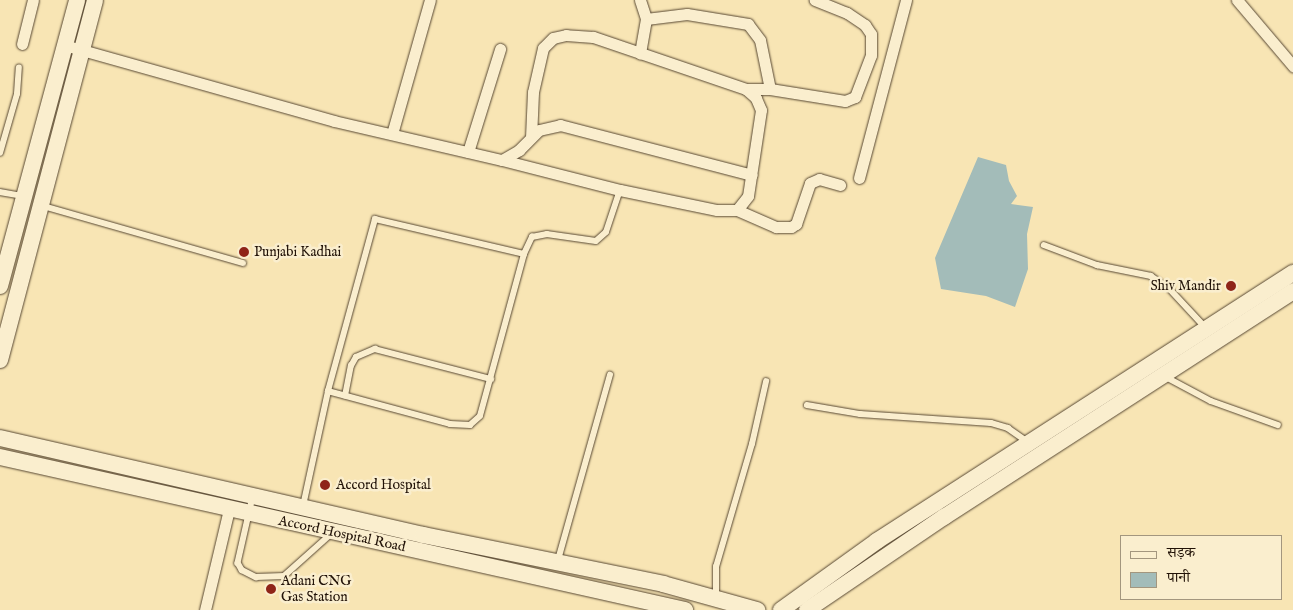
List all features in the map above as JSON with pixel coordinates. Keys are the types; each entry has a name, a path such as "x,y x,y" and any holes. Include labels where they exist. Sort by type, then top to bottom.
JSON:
{"street":[{"path":"22,44 33,0"},
{"path":"0,286 77,0"},
{"path":"0,360 95,0"},
{"path":"392,134 430,0"},
{"path":"640,0 646,19 640,53"},
{"path":"530,137 537,68 543,48 553,38 566,35 593,37 746,89 770,89 845,101 855,97 862,84 871,55 871,34 865,24 847,13 814,0"},
{"path":"859,178 906,0"},
{"path":"1237,0 1293,66"},
{"path":"646,19 688,14 748,24 760,40 770,89"},
{"path":"64,45 82,52 392,134 620,190 717,210 737,210 776,227 791,227 796,224 810,183 819,180 840,185"},
{"path":"468,152 500,49"},
{"path":"737,210 748,196 761,110 756,98 746,89"},
{"path":"502,160 519,150 530,137 549,125 560,125 752,175"},
{"path":"782,610 877,541 1031,445 1293,274"},
{"path":"807,610 944,517 1293,291"},
{"path":"0,438 716,599 757,610"},
{"name":"Accord Hospital Road","path":"0,456 248,514 685,610"},
{"path":"205,610 230,509"}],"lane":[{"path":"0,152 17,94 19,68"},
{"path":"328,391 462,427 470,425 480,416 524,254 532,238 547,234 596,241 606,232 620,190"},
{"path":"0,192 24,196"},
{"path":"41,205 242,263"},
{"path":"303,506 328,391 375,219 524,254"},
{"path":"1044,245 1097,265 1151,276 1169,288 1207,330"},
{"path":"345,396 351,366 356,357 375,349 491,379"},
{"path":"557,563 610,374"},
{"path":"1163,375 1211,401 1278,425"},
{"path":"716,599 716,567 754,438 766,382"},
{"path":"806,405 860,414 991,423 1021,435 1031,445"},
{"path":"253,495 238,562 242,570 256,577 284,576 332,532"}],"water":[{"path":"978,157 1006,165 1009,181 1017,196 1011,204 1033,207 1027,234 1028,269 1015,307 986,296 941,289 935,258"}],"place":[{"name":"Punjabi Kadhai","path":"244,252"},
{"name":"Shiv Mandir","path":"1231,286"},
{"name":"Accord Hospital","path":"325,485"},
{"name":"Adani CNG Gas Station","path":"271,589"}]}
